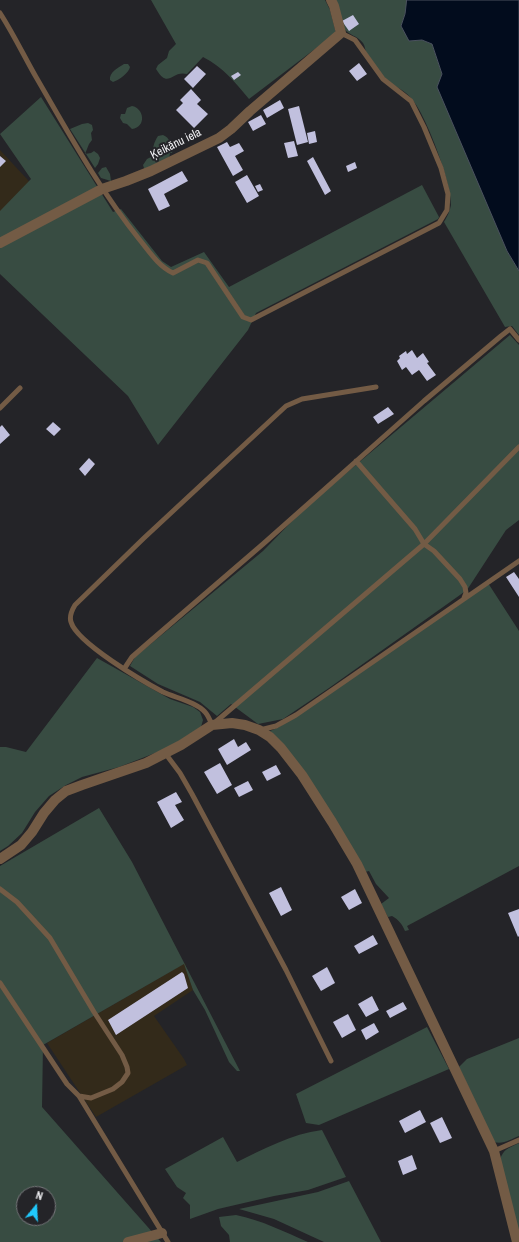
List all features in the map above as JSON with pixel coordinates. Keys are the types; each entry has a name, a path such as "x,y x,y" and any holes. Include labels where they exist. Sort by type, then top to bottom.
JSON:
{"street":[{"path":"331,0 341,33"},
{"name":"Ķeikānu iela","path":"0,243 102,188 126,181 151,171 218,138 231,129 341,33"},
{"path":"0,859 21,845 55,800 66,792 82,784 146,763 181,745 212,725 232,723 245,725 259,730 270,737 281,748 298,770 357,864 494,1151 517,1242"},
{"path":"128,1242 165,1238"}],"lane":[{"path":"0,13 102,188 126,223 165,269 173,273 198,260 207,263 243,317 251,320 439,223 447,210 448,194 440,168 424,127 411,101 383,79 356,40 341,33"},
{"path":"124,669 132,658 148,643 263,544 424,401 510,329 519,340"},
{"path":"376,387 302,399 286,406 75,605 70,616 71,623 76,631 96,649 124,669 164,692 196,705 205,711 212,725 424,544 519,447"},
{"path":"0,408 20,388"},
{"path":"356,461 415,529 424,544 434,551 460,579 465,587 466,593 464,598"},
{"path":"259,730 276,726 296,715 519,561"},
{"path":"165,753 180,773 192,794 286,970 331,1061"},
{"path":"0,889 17,902 50,938 94,1012 122,1055 127,1067 128,1073 122,1082 113,1089 91,1098 79,1096"},
{"path":"0,983 67,1084 79,1096 165,1238"},
{"path":"494,1151 519,1140"}],"shaded area":[{"path":"0,150 53,207 0,243"},
{"path":"185,963 193,990 154,1016 187,1065 96,1117 47,1043"}],"green space":[{"path":"151,0 325,0 330,10 336,33 249,99 223,70 203,57 187,74 177,74 167,79 160,75 156,69 158,65 167,58 169,51 176,44"},
{"path":"334,0 407,0 401,26 422,40 432,44 442,74 451,120 507,251 519,271 519,335 512,326 505,327 444,222 451,205 450,195 438,152 419,110 408,95 383,76 366,52 363,43 344,29"},
{"path":"124,64 128,64 130,67 128,72 113,82 110,80 112,72"},
{"path":"41,97 113,212 121,209 162,261 171,267 204,252 229,287 422,185 439,217 438,219 256,313 248,330 158,445 128,396 0,274 0,211 31,179 0,134"},
{"path":"132,106 139,110 142,121 137,128 132,129 127,124 123,123 120,118 121,114 125,114 127,108"},
{"path":"88,123 92,125 92,140 85,153 70,129"},
{"path":"163,135 168,139 173,149 172,153 170,153 169,159 145,171 143,165 147,159 153,156 155,141 158,136"},
{"path":"94,151 98,154 100,158 95,168 86,154"},
{"path":"106,167 110,174 111,181 101,178 98,173 102,168"},
{"path":"510,335 519,345 519,520 506,530 467,590 283,719 258,724 231,704 217,716 200,702 158,684 130,666 135,657 263,551 306,507"},
{"path":"488,583 519,631 519,866 407,926 409,930 405,931 397,919 392,916 388,917 381,904 389,898 376,884 369,871 365,872 270,731 279,727"},
{"path":"97,658 170,699 193,707 200,712 203,720 201,727 168,748 119,767 82,777 66,785 49,796 35,812 22,833 0,851 0,747 26,752"},
{"path":"99,808 132,862 240,1071 237,1071 229,1062 205,1010 193,990 184,964 43,1045 42,1107 161,1242 0,1242 0,866"},
{"path":"427,1027 449,1069 319,1125 306,1123 296,1094"},
{"path":"519,1038 519,1136 497,1143 494,1142 459,1067 467,1059"},
{"path":"322,1130 346,1177 308,1190 218,1209 190,1219 190,1205 183,1198 186,1193 177,1187 165,1169 223,1137 237,1162 289,1138"},
{"path":"519,1143 519,1237 500,1160 505,1151"},
{"path":"349,1181 381,1242 324,1242 274,1219 239,1209 318,1192"},
{"path":"236,1215 264,1223 308,1242 230,1242 229,1235 221,1226 219,1217"}],"water":[{"path":"407,0 519,0 519,271 507,251 437,87 442,74 432,44 422,40 409,41 401,26"}],"building":[{"path":"353,15 359,24 349,31 342,21"},
{"path":"359,63 367,74 357,81 349,71"},
{"path":"197,66 206,74 193,88 184,79"},
{"path":"238,72 241,75 234,80 231,76"},
{"path":"191,89 201,100 197,104 208,114 194,128 176,110 183,103 180,100"},
{"path":"280,100 284,108 267,118 263,110"},
{"path":"299,106 308,142 297,145 288,109"},
{"path":"261,115 266,124 253,131 248,122"},
{"path":"315,131 317,142 309,144 307,133"},
{"path":"294,141 298,156 288,158 284,143"},
{"path":"227,142 230,147 239,143 244,151 235,156 243,170 233,176 217,147"},
{"path":"0,156 6,161 0,167"},
{"path":"313,157 331,191 325,195 307,161"},
{"path":"355,162 357,168 348,172 346,166"},
{"path":"182,171 188,181 164,194 170,206 159,211 148,189"},
{"path":"247,175 259,196 247,203 235,182"},
{"path":"260,184 263,190 258,192 255,186"},
{"path":"412,350 417,358 423,353 429,362 427,363 436,375 427,381 419,370 412,375 406,367 402,370 397,361 400,358 399,356 406,351 407,354"},
{"path":"388,407 394,414 378,424 373,417"},
{"path":"53,422 61,429 54,436 46,429"},
{"path":"2,425 10,435 0,444 0,427"},
{"path":"89,458 95,464 85,476 79,469"},
{"path":"514,572 519,579 519,597 506,577"},
{"path":"234,739 238,747 246,742 251,750 227,765 218,749"},
{"path":"220,763 232,785 217,794 204,772"},
{"path":"276,765 281,774 267,781 262,772"},
{"path":"248,781 253,790 239,797 234,788"},
{"path":"176,792 182,802 175,805 184,820 171,828 157,802"},
{"path":"281,887 292,910 281,916 269,893"},
{"path":"355,889 362,903 349,910 341,897"},
{"path":"519,909 519,936 518,937 508,913"},
{"path":"373,935 378,944 359,954 354,946"},
{"path":"327,967 335,983 321,991 312,976"},
{"path":"182,972 188,988 116,1035 108,1020"},
{"path":"372,996 379,1010 366,1017 358,1004"},
{"path":"403,1002 407,1009 390,1018 386,1011"},
{"path":"348,1014 356,1030 342,1038 333,1022"},
{"path":"374,1023 379,1032 366,1040 361,1030"},
{"path":"420,1110 426,1122 405,1133 399,1121"},
{"path":"442,1117 452,1138 440,1143 430,1123"},
{"path":"412,1155 417,1169 403,1175 398,1161"}]}
